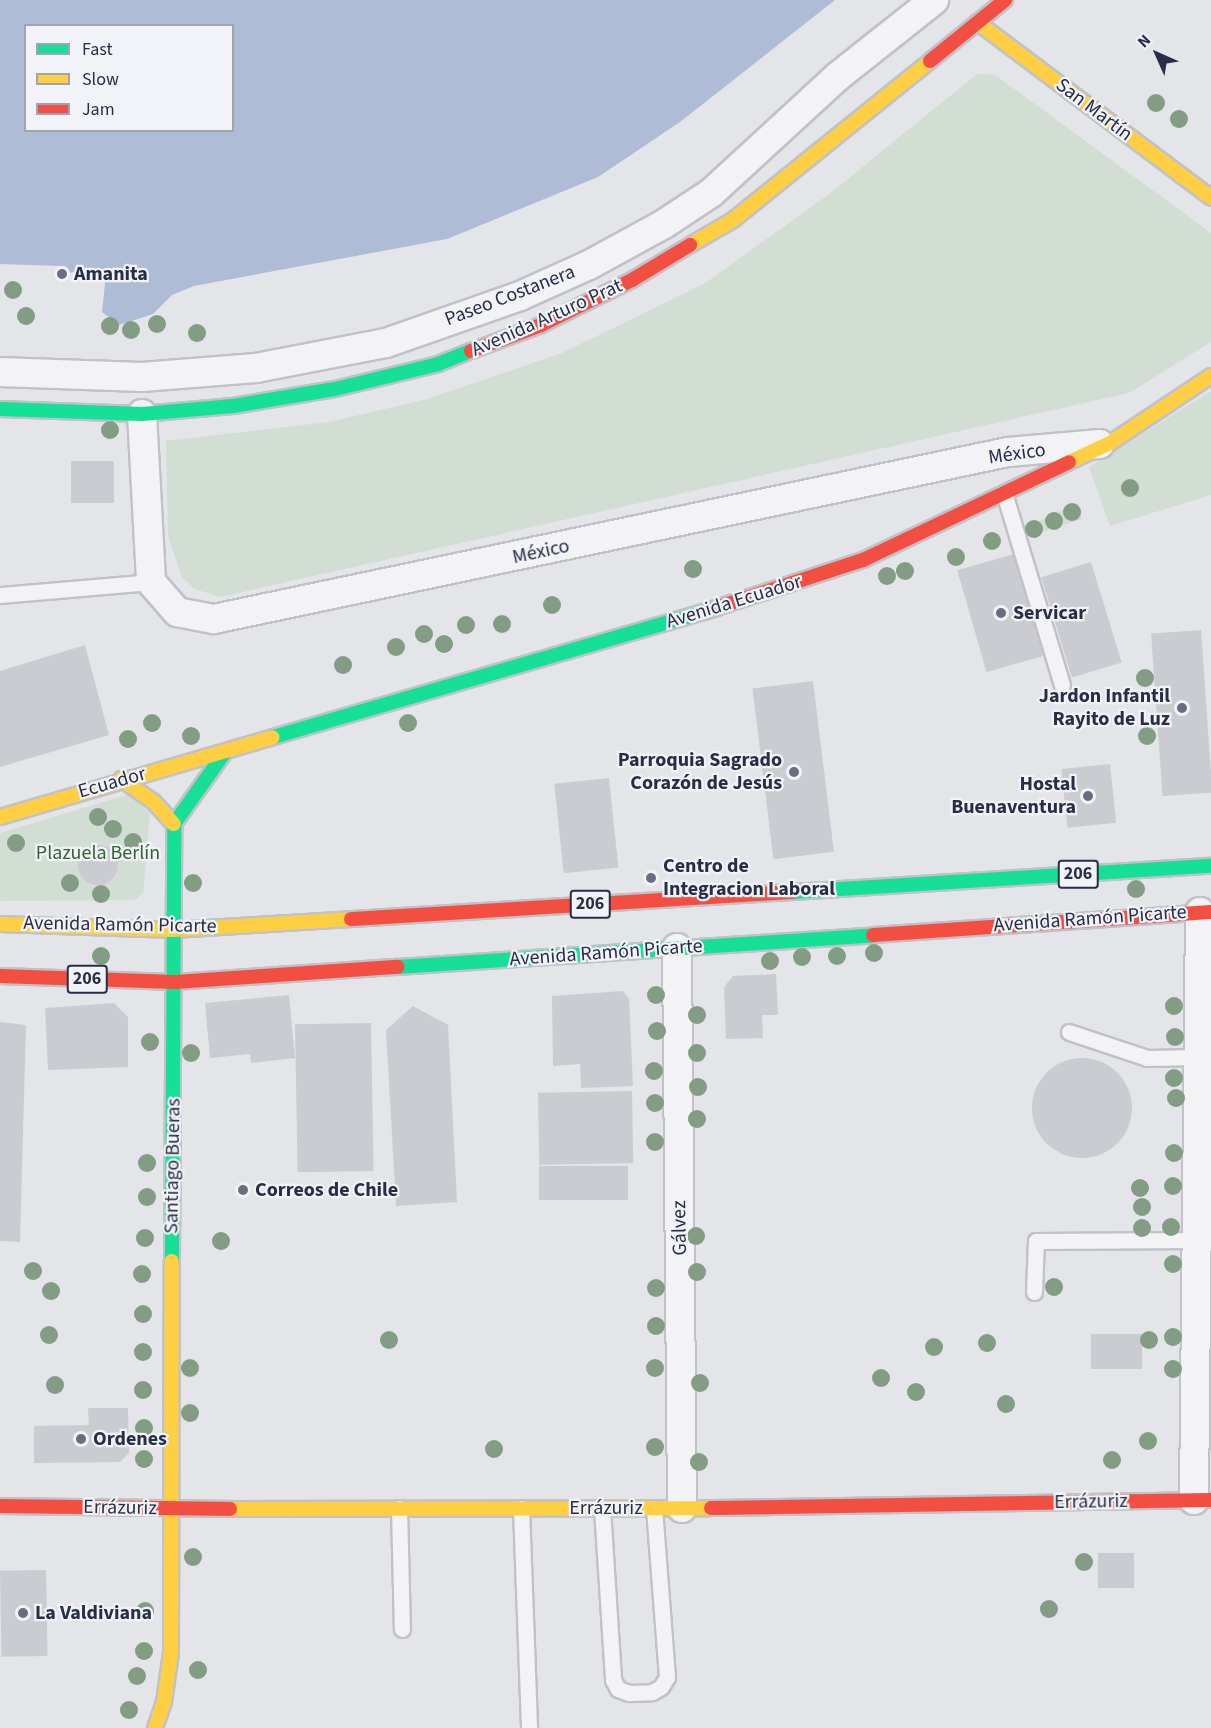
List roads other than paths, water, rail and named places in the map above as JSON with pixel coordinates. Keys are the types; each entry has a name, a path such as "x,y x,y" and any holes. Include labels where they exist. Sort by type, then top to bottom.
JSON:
{"main road":[{"name":"Avenida Arturo Prat","path":"0,409 142,414 233,406 335,389 438,364 541,325 632,280 733,220 1005,0"},
{"name":"San Martín","path":"977,22 1211,198"},
{"name":"Avenida Ecuador","path":"225,752 758,596 863,560 1005,496 1110,443 1211,376"},
{"name":"Ecuador","path":"0,817 121,779 225,752"},
{"path":"121,779 153,801 174,824 225,752"},
{"name":"Santiago Bueras","path":"154,1728 164,1702 171,1653 169,1509 175,982 174,824"},
{"name":"Avenida Ramón Picarte","path":"0,924 173,930 1211,867"},
{"name":"Avenida Ramón Picarte","path":"0,976 175,982 1205,912"},
{"name":"Errázuriz","path":"0,1506 169,1509 668,1508 1203,1500"}],"street":[{"name":"Paseo Costanera","path":"0,372 142,377 256,368 386,343 520,296 608,255 711,193 837,77 934,0"},
{"path":"142,414 151,582"},
{"name":"México","path":"151,582 177,612 214,619 1008,452 1110,443"},
{"path":"1203,1500 1197,1240 1199,1057 1205,912"},
{"name":"Gálvez","path":"668,1508 677,948"}],"lane":[{"path":"1005,496 1062,686"},
{"path":"0,595 151,582"},
{"path":"1069,1032 1147,1058 1199,1057"},
{"path":"1034,1292 1036,1241 1197,1240"},
{"path":"521,1508 529,1728"},
{"path":"602,1508 613,1680 618,1689 629,1693 652,1692 662,1687 667,1677 668,1508"},
{"path":"399,1509 402,1629"}],"water":[{"path":"0,0 835,0 680,122 598,177 447,239 194,286 172,295 153,314 119,325 102,312 106,274 76,271 67,274 61,266 0,264"}],"place":[{"name":"Amanita","path":"62,274"},
{"name":"Servicar","path":"1001,613"},
{"name":"Jardon Infantil Rayito de Luz","path":"1182,708"},
{"name":"Parroquia Sagrado Corazón de Jesús","path":"794,772"},
{"name":"Hostal Buenaventura","path":"1088,796"},
{"name":"Centro de Integracion Laboral","path":"651,878"},
{"name":"Correos de Chile","path":"243,1190"},
{"name":"Ordenes","path":"81,1439"},
{"name":"La Valdiviana","path":"23,1613"}],"park label":[{"name":"Plazuela Berlín","path":"98,853"}]}
